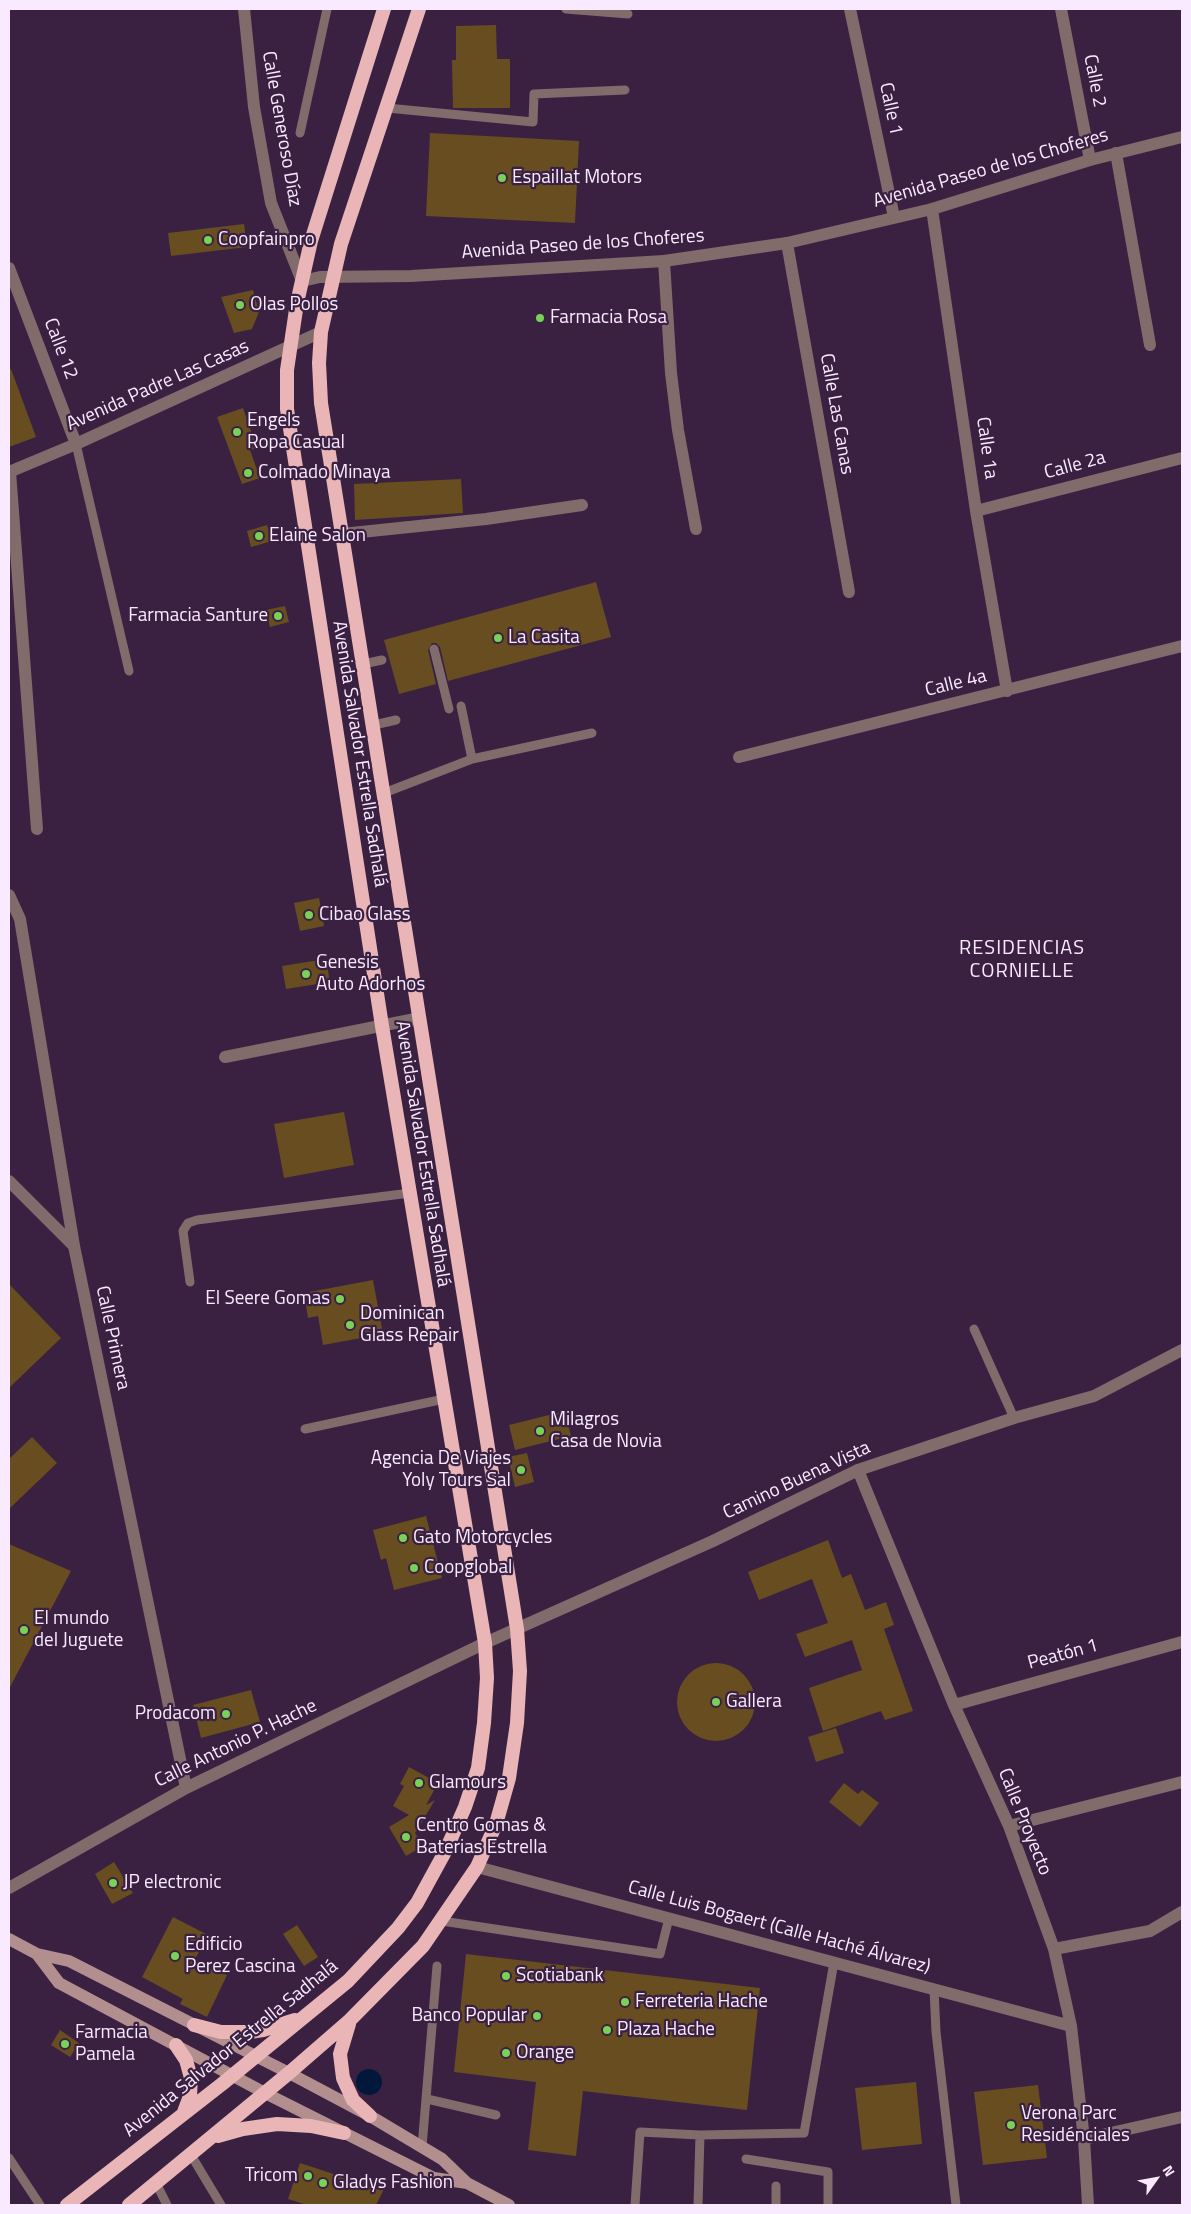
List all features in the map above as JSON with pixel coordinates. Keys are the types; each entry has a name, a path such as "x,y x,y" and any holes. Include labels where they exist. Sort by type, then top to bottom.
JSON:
{"highway":[{"name":"Avenida Salvador Estrella Sadhalá","path":"67,2205 348,1981 398,1928 417,1903 446,1850 478,1768 484,1724 487,1678 485,1643 382,1026 287,409 287,370 290,348 311,241 384,9"},
{"name":"Avenida Salvador Estrella Sadhalá","path":"129,2205 350,2020 423,1946 442,1921 477,1867 496,1824 509,1778 518,1714 520,1671 517,1628 321,403 319,363 321,332 341,244 419,9"},
{"path":"194,2026 221,2032 264,2030 290,2022 315,2008"},
{"path":"350,2020 340,2054 343,2078 353,2100 370,2116"},
{"path":"176,2045 186,2060 191,2078 190,2096 184,2113"},
{"path":"210,2139 243,2129 277,2124 311,2126 344,2133"}],"main road":[{"path":"9,1939 37,1954 69,1961 370,2116 442,2159 467,2182 509,2205"},
{"path":"37,1954 59,1983 265,2093 434,2178 467,2182"}],"street":[{"name":"Calle Generoso Díaz","path":"244,9 254,107 271,203 302,282"},
{"name":"Calle 1","path":"850,9 894,217"},
{"name":"Calle 2","path":"1061,9 1090,160"},
{"name":"Avenida Paseo de los Choferes","path":"302,282 320,277 411,276 664,261 787,243 932,209 1090,160 1182,137"},
{"path":"1116,153 1150,345"},
{"name":"Calle 1a","path":"932,209 976,512 1007,691"},
{"name":"Calle Las Canas","path":"787,243 849,592"},
{"path":"664,261 671,373 678,430 696,529"},
{"name":"Calle 12","path":"9,268 76,444"},
{"name":"Avenida Padre Las Casas","path":"9,472 290,348 321,332"},
{"name":"Calle 2a","path":"976,512 1182,458"},
{"path":"9,472 37,829"},
{"path":"342,534 486,519 582,505"},
{"name":"Calle 4a","path":"739,757 1182,646"},
{"name":"Calle Primera","path":"9,895 20,919 74,1246 186,1788"},
{"path":"225,1057 420,1018"},
{"path":"9,1181 74,1246"},
{"name":"Camino Buena Vista","path":"485,1643 713,1541 858,1470 1014,1418 1094,1396 1182,1350"},
{"name":"Calle Proyecto","path":"858,1470 954,1705 1008,1826 1054,1949 1071,2026 1084,2138 1088,2205"},
{"name":"Peatón 1","path":"954,1705 1182,1642"},
{"name":"Calle Antonio P. Hache","path":"9,1888 186,1788 485,1643"},
{"path":"1008,1826 1182,1782"},
{"name":"Calle Luis Bogaert (Calle Haché Álvarez)","path":"477,1867 1071,2026"},
{"path":"1054,1949 1150,1931 1182,1912"},
{"path":"1084,2138 1182,2117"}],"lane":[{"path":"300,133 327,9"},
{"path":"566,9 628,14"},
{"path":"387,108 533,122 534,94 625,90"},
{"path":"76,444 129,671"},
{"path":"434,649 449,708"},
{"path":"364,664 382,660"},
{"path":"461,706 472,758"},
{"path":"374,725 396,720"},
{"path":"384,793 472,758 592,733"},
{"path":"190,1282 183,1231 188,1223 197,1220 410,1194"},
{"path":"974,1329 1014,1418"},
{"path":"305,1430 444,1399"},
{"path":"442,1921 660,1954 669,1918"},
{"path":"635,2205 640,2132 700,2135 804,2133 834,1962"},
{"path":"422,2147 437,1966"},
{"path":"934,1989 936,2032 956,2205"},
{"path":"427,2099 496,2115"},
{"path":"698,2205 700,2135"},
{"path":"191,2155 222,2205"},
{"path":"9,2158 40,2205"},
{"path":"746,2159 828,2172 828,2205"},
{"path":"156,2183 167,2205"},
{"path":"776,2186 776,2205"}],"water":[{"path":"369,2069 378,2073 382,2082 378,2091 369,2095 360,2091 356,2082 360,2073"}],"building":[{"path":"496,25 497,59 510,59 510,108 453,108 452,60 456,60 456,26"},
{"name":"Espaillat Motors","path":"430,133 579,141 575,223 426,216"},
{"name":"Coopfainpro","path":"244,224 247,247 171,256 168,233"},
{"name":"Olas Pollos","path":"253,290 259,312 252,329 234,333 221,297"},
{"path":"9,369 11,369 36,437 9,447"},
{"name":"Engels Ropa Casual","path":"243,408 257,448 250,450 260,478 242,484 217,417"},
{"path":"461,479 463,513 355,520 354,484"},
{"name":"Elaine Salon","path":"267,525 272,541 251,547 247,531"},
{"name":"La Casita","path":"596,582 611,637 448,681 440,647 436,643 432,643 428,650 436,684 399,694 384,640"},
{"name":"Farmacia Santure","path":"285,606 289,622 270,627 266,610"},
{"name":"Cibao Glass","path":"319,898 324,926 300,931 294,903"},
{"name":"Genesis Auto Adorhos","path":"326,959 330,982 286,989 282,966"},
{"path":"344,1112 354,1165 284,1178 274,1124"},
{"path":"373,1280 383,1334 323,1345 318,1316 308,1318 304,1293"},
{"path":"9,1284 61,1338 9,1388"},
{"name":"Milagros Casa de Novia","path":"565,1411 571,1436 515,1450 509,1425"},
{"path":"32,1437 57,1463 9,1509 9,1459"},
{"name":"Agencia De Viajes Yoly Tours Sal","path":"527,1453 534,1482 515,1487 508,1457"},
{"path":"426,1516 442,1578 394,1590 386,1558 381,1560 373,1530"},
{"path":"828,1540 842,1578 851,1574 865,1610 886,1602 894,1625 884,1629 913,1711 885,1720 881,1711 823,1731 809,1688 862,1670 852,1640 805,1657 796,1634 828,1623 812,1579 759,1600 748,1572"},
{"name":"El mundo del Juguete","path":"9,1544 71,1571 9,1689"},
{"name":"Gallera","path":"716,1663 731,1666 744,1674 752,1687 755,1702 752,1717 744,1730 731,1738 716,1741 701,1738 688,1730 680,1717 677,1702 680,1687 688,1674 701,1666"},
{"name":"Prodacom","path":"251,1690 260,1722 201,1738 193,1705"},
{"path":"836,1728 844,1753 816,1762 808,1737"},
{"path":"409,1767 438,1783 426,1805 435,1800 415,1833 423,1846 406,1856 389,1827 409,1815 393,1806 404,1786 400,1784"},
{"path":"844,1783 858,1794 862,1790 879,1803 860,1827 829,1802"},
{"name":"JP electronic","path":"114,1862 133,1893 112,1904 95,1874"},
{"name":"Edificio Perez Cascina","path":"173,1917 208,1935 195,1959 227,1975 207,2017 180,2004 183,1999 142,1977"},
{"path":"297,1925 318,1957 304,1966 283,1934"},
{"name":"Plaza Hache","path":"466,1954 760,1988 747,2110 583,2091 576,2156 528,2150 536,2082 454,2072"},
{"name":"Farmacia Pamela","path":"60,2030 79,2043 70,2057 51,2045"},
{"path":"916,2082 922,2144 862,2150 855,2088"},
{"name":"Verona Parc Residénciales","path":"1038,2085 1047,2158 983,2165 974,2092"},
{"path":"300,2163 358,2182 360,2176 384,2189 376,2205 307,2205 288,2199"}],"place":[{"name":"Espaillat Motors","path":"502,178"},
{"name":"Coopfainpro","path":"208,240"},
{"name":"Olas Pollos","path":"240,305"},
{"name":"Farmacia Rosa","path":"540,318"},
{"name":"Engels Ropa Casual","path":"237,432"},
{"name":"Colmado Minaya","path":"248,473"},
{"name":"Elaine Salon","path":"259,536"},
{"name":"Farmacia Santure","path":"278,616"},
{"name":"La Casita","path":"498,638"},
{"name":"Cibao Glass","path":"309,915"},
{"name":"Genesis Auto Adorhos","path":"306,974"},
{"name":"El Seere Gomas","path":"340,1299"},
{"name":"Dominican Glass Repair","path":"350,1325"},
{"name":"Milagros Casa de Novia","path":"540,1431"},
{"name":"Agencia De Viajes Yoly Tours Sal","path":"521,1470"},
{"name":"Gato Motorcycles","path":"403,1538"},
{"name":"Coopglobal","path":"414,1568"},
{"name":"El mundo del Juguete","path":"24,1630"},
{"name":"Gallera","path":"716,1702"},
{"name":"Prodacom","path":"226,1714"},
{"name":"Glamours","path":"419,1783"},
{"name":"Centro Gomas & Baterias Estrella","path":"406,1837"},
{"name":"JP electronic","path":"113,1883"},
{"name":"Edificio Perez Cascina","path":"175,1956"},
{"name":"Scotiabank","path":"506,1976"},
{"name":"Ferreteria Hache","path":"625,2002"},
{"name":"Banco Popular","path":"537,2016"},
{"name":"Plaza Hache","path":"607,2030"},
{"name":"Farmacia Pamela","path":"65,2044"},
{"name":"Orange","path":"506,2053"},
{"name":"Verona Parc Residénciales","path":"1011,2125"},
{"name":"Tricom","path":"308,2176"},
{"name":"Gladys Fashion","path":"323,2183"}],"district":[{"name":"RESIDENCIAS CORNIELLE","path":"1022,960"}]}
